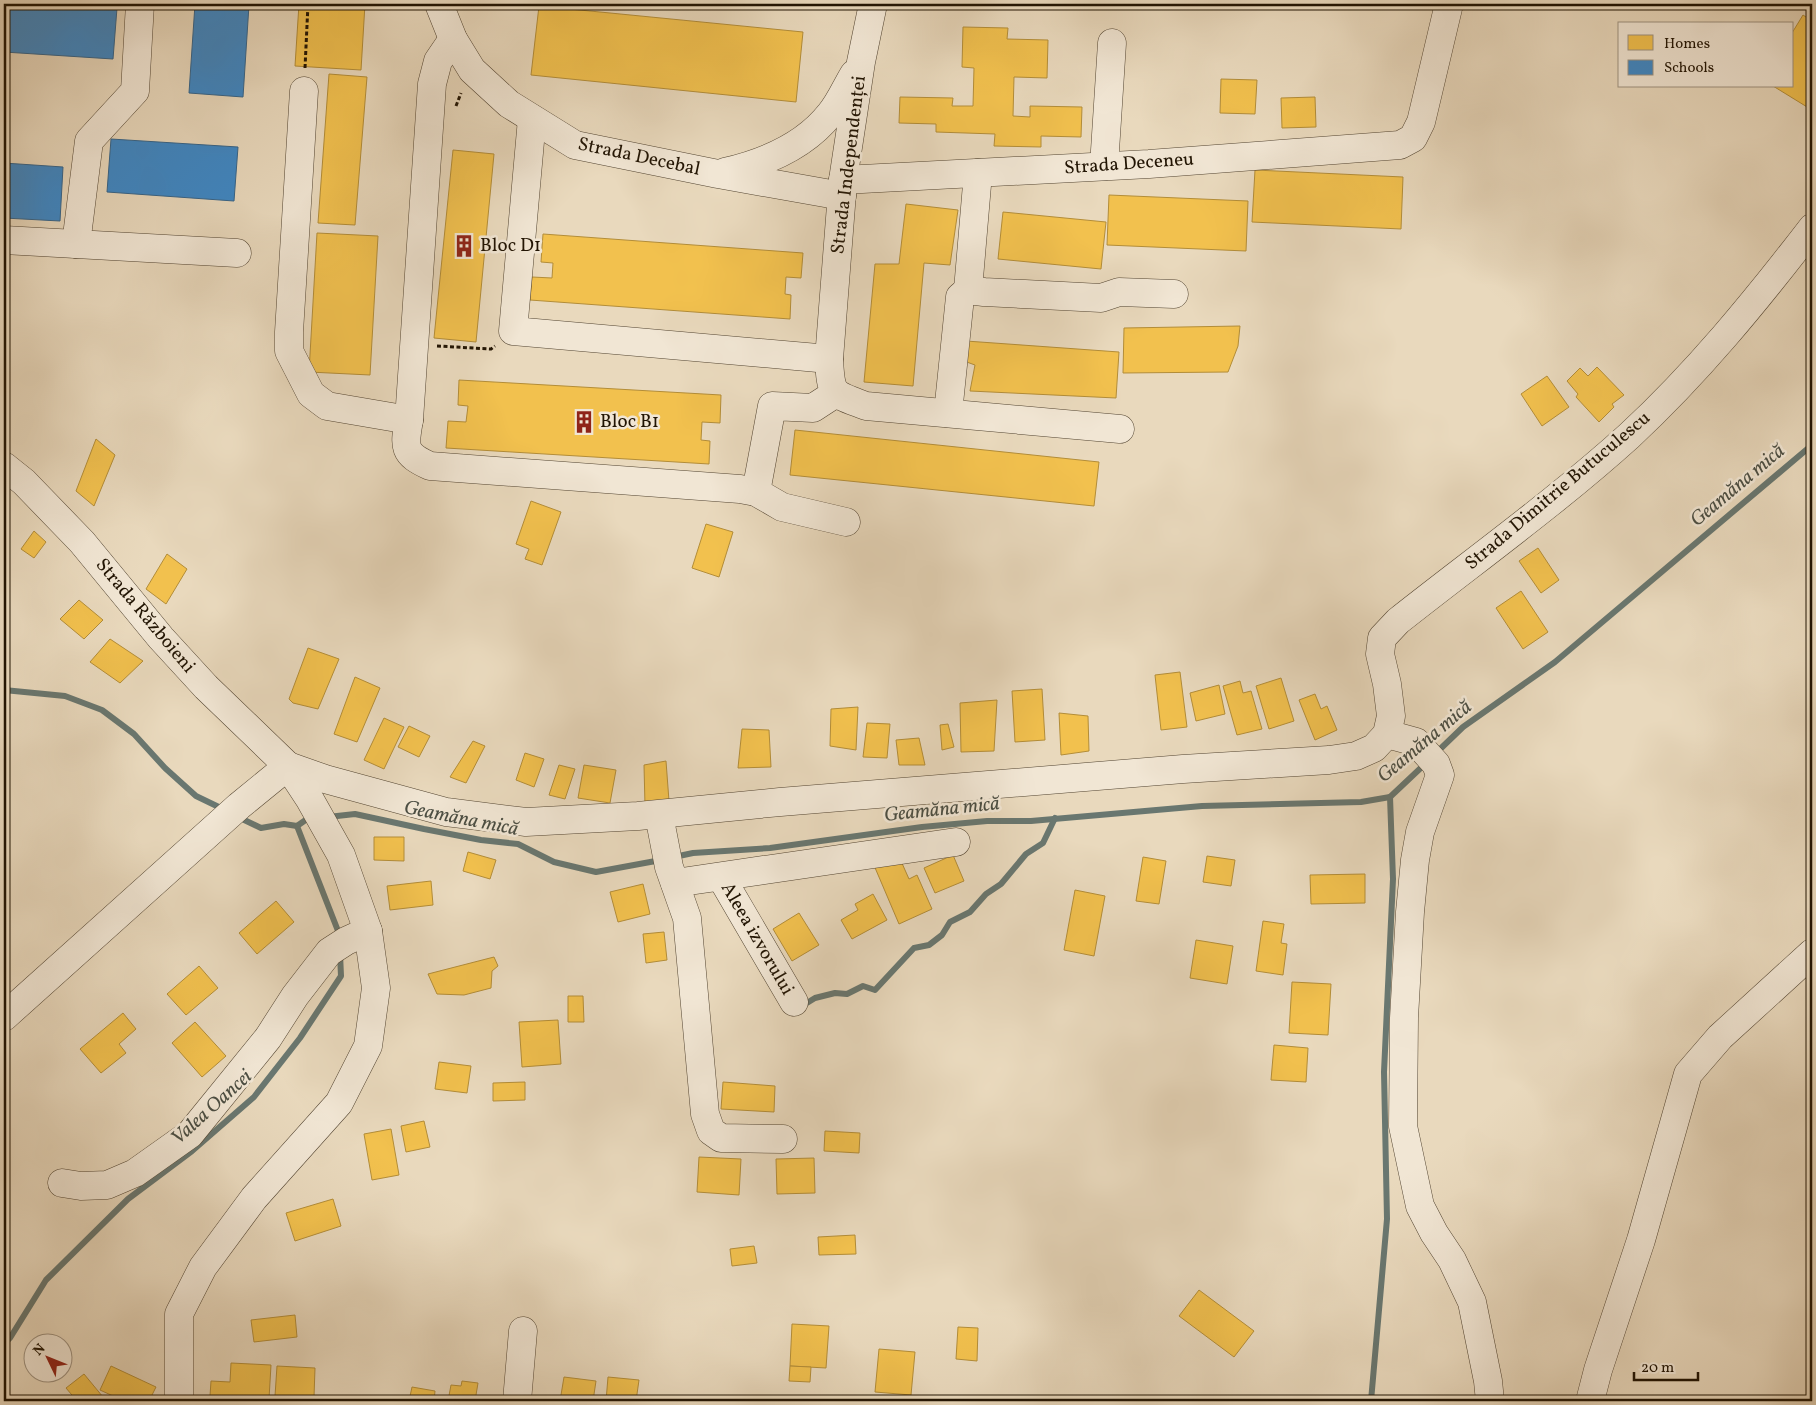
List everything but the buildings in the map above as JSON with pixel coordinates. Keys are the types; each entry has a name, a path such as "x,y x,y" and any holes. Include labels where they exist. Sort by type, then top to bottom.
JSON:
{"street":[{"path":"76,244 89,141 135,91 140,4"},
{"name":"Strada Decebal","path":"439,4 453,39 472,70 509,104 575,145 718,174 843,188"},
{"name":"Strada Independenței","path":"836,393 830,385 829,359 843,188 861,62 873,4"},
{"name":"Strada Deceneu","path":"843,188 978,173 1104,166 1400,144 1413,138 1420,122 1449,4"},
{"path":"453,39 438,61 432,84 406,441 408,451 416,460 430,466 740,488 756,492 782,507 846,522"},
{"path":"1104,166 1112,43"},
{"path":"718,174 750,167 786,152 810,134 830,114 861,62"},
{"path":"304,91 289,351 311,394 327,406 409,420"},
{"path":"532,119 513,331 829,359"},
{"path":"948,413 960,297 968,290 978,173"},
{"name":"Strada Dimitrie Butuculescu","path":"1387,734 1391,716 1387,684 1380,654 1382,638 1398,622 1547,506 1629,436 1693,373 1755,303 1812,228"},
{"path":"4,240 237,253"},
{"path":"968,290 1101,298 1119,292 1174,294"},
{"path":"756,492 772,406 813,408 836,393 866,406 1120,429"},
{"name":"Strada Războieni","path":"4,466 24,482 82,542 161,638 206,687 288,766"},
{"path":"288,766 325,779 446,812 526,822 661,825 780,802 1183,769 1329,760 1356,756 1374,748 1387,734 1416,742 1436,764 1440,775 1420,832 1410,903 1404,1018 1403,1126 1420,1206 1434,1234 1452,1260 1472,1302 1488,1381 1490,1401"},
{"path":"179,1401 180,1314 203,1267 254,1198 339,1102 368,1046 376,988 347,941 341,855 309,798 288,766"},
{"path":"4,1017 231,813 288,766"},
{"path":"661,825 672,875 687,918 705,1114 710,1131 721,1138 784,1139"},
{"path":"672,875 720,876 956,842"},
{"name":"Aleea izvorului","path":"720,876 794,1002"},
{"path":"62,1183 81,1186 107,1186 135,1173 190,1134 268,1038 295,996 347,941"},
{"path":"1590,1401 1598,1370 1641,1240 1688,1074 1720,1037 1812,952"},
{"path":"517,1401 523,1331"}],"path":[{"path":"304,91 308,4"},
{"path":"452,112 472,70"},
{"path":"436,346 491,349 513,331"}],"waterway":[{"name":"Geamăna mică","path":"1435,754 1463,727 1555,662 1812,445"},
{"name":"Geamăna mică","path":"4,690 65,696 102,710 134,734 165,768 196,796 225,810"},
{"name":"Geamăna mică","path":"674,857 693,853 770,848 922,827 987,821 1031,821 1202,806 1361,802 1390,797 1426,763"},
{"path":"1371,1401 1387,1219 1384,1072 1393,879 1390,797"},
{"name":"Geamăna mică","path":"328,817 355,814 481,840 518,844 554,862 596,872 661,860"},
{"name":"Geamăna mică","path":"238,817 261,828 284,824 297,826 307,819 313,818"},
{"path":"802,1006 815,998 835,993 847,994 863,986 875,990 914,948 929,945 942,935 950,922 970,912 986,894 1001,884 1026,854 1043,843 1055,818"},
{"name":"Valea Oancei","path":"297,826 340,936"},
{"name":"Valea Oancei","path":"4,1344 10,1338 46,1280 128,1199 192,1151 254,1097 300,1038 341,976 340,954"}],"place":[{"name":"Bloc D1","path":"464,246"},
{"name":"Bloc B1","path":"584,422"}]}
